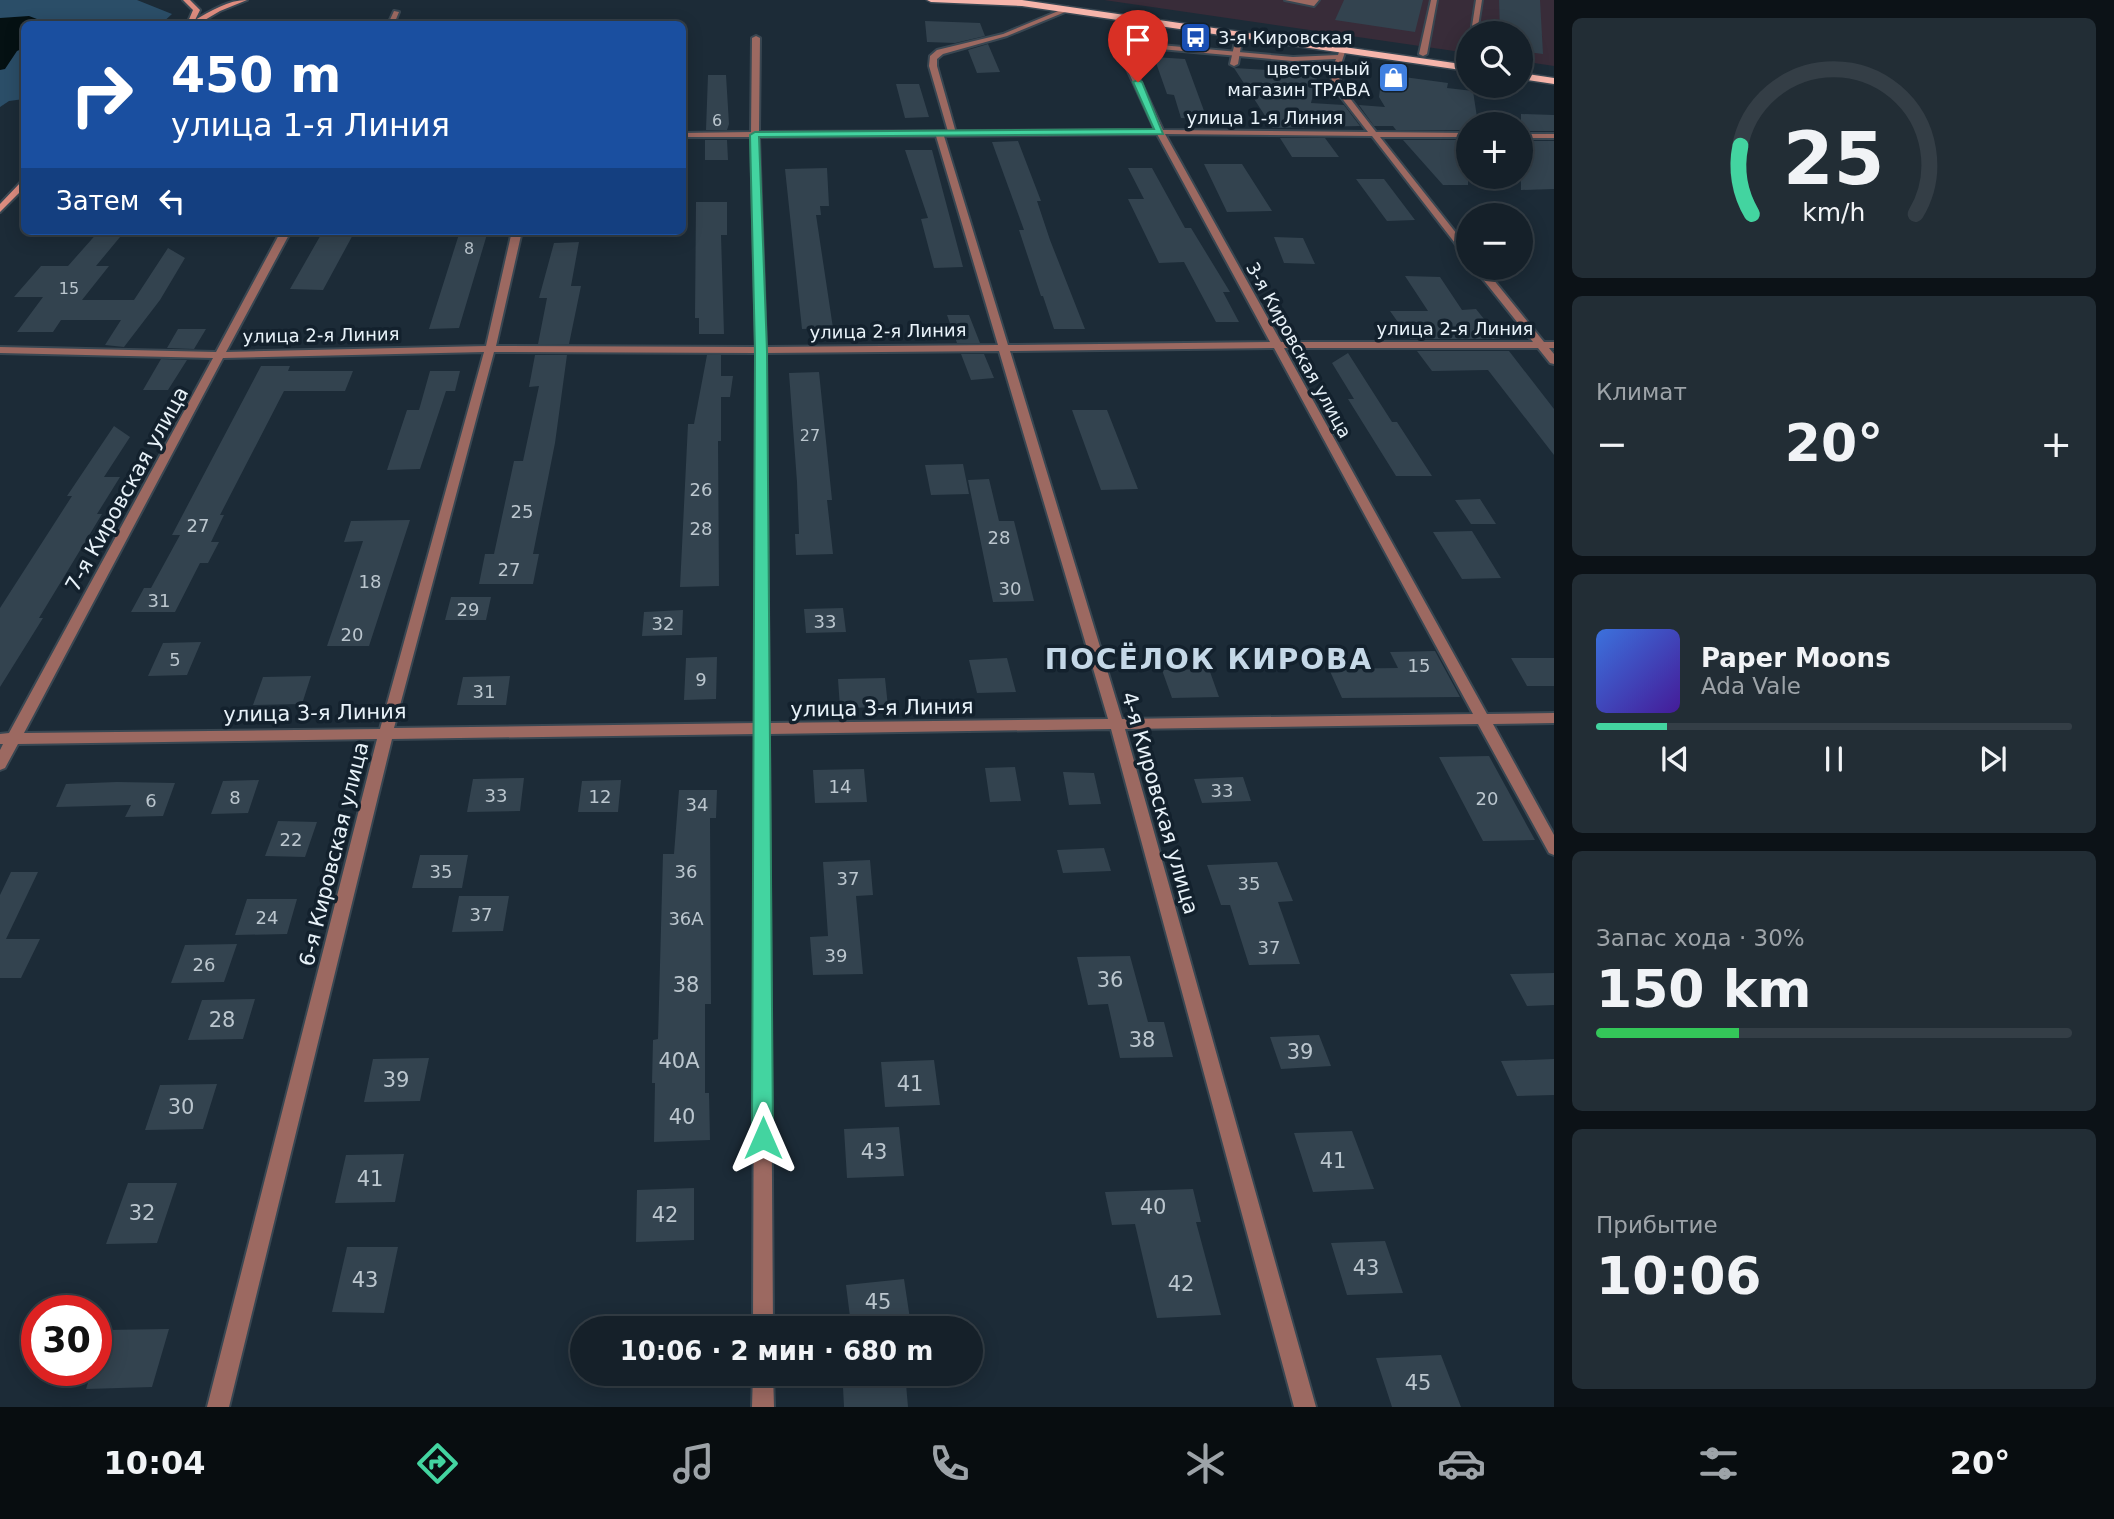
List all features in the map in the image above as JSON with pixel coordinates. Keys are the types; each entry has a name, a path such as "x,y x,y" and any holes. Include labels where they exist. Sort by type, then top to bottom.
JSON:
{"main road":[{"path":"186,0 197,10 193,21"},
{"path":"195,21 215,0"},
{"path":"198,21 244,0"},
{"path":"931,0 1022,3 1239,34 1342,53 1456,67"},
{"path":"1057,0 1456,58"},
{"path":"1533,70 1554,73"},
{"path":"1533,78 1554,81"},
{"path":"0,209 21,187"}],"street":[{"path":"1288,0 1314,4 1316,0"},
{"path":"1423,54 1434,0"},
{"path":"1476,21 1479,0"},
{"name":"4-я Кировская улица","path":"1068,9 1005,35 940,52 933,58 933,66 945,133 1004,347 1117,724 1304,1407"},
{"path":"392,21 396,12"},
{"path":"1235,59 1239,34"},
{"path":"756,38 755,135 761,351 763,1316"},
{"name":"3-я Кировская улица","path":"1342,53 1293,59 1235,59 1149,46 1130,50 1126,58 1160,132 1554,849"},
{"path":"1342,53 1334,73 1338,88 1456,239"},
{"name":"улица 1-я Линия","path":"686,135 1160,132 1456,135"},
{"path":"1533,136 1554,136"},
{"name":"7-я Кировская улица","path":"0,764 6,739 222,355 284,235"},
{"name":"6-я Кировская улица","path":"218,1407 386,733 490,349 516,235"},
{"path":"1489,280 1554,361"},
{"name":"улица 2-я Линия","path":"0,350 222,355 490,349 761,351 1004,347 1554,345"},
{"name":"улица 3-я Линия","path":"6,739 763,731 1554,718"},
{"path":"763,1386 763,1407"}],"shaded area":[{"path":"0,0 137,0 172,14 164,21 21,21 21,99 9,101 0,107"},
{"path":"1104,0 1554,0 1554,66 1533,63 1533,21 1456,21 1456,51"},
{"path":"29,16 42,21 21,21 21,49 5,69 0,70 0,18"}],"building":[{"path":"1344,0 1423,0 1415,32 1335,20"},
{"path":"1499,0 1540,0 1543,54 1533,53 1533,21 1500,21"},
{"path":"925,21 980,23 985,36 955,43 927,42"},
{"path":"988,44 1000,72 977,73 968,50"},
{"path":"1154,57 1185,59 1207,119 1181,118 1174,95 1167,94"},
{"path":"1285,63 1320,66 1311,103 1344,105 1360,126 1273,128 1234,68 1283,71"},
{"path":"1382,74 1448,83 1447,88 1456,89 1456,98 1474,98 1476,112 1456,112 1456,130 1396,130 1393,126 1374,126 1359,105 1385,107 1379,97"},
{"path":"708,75 726,75 729,124 727,130 706,130"},
{"path":"896,84 919,84 929,117 905,118"},
{"path":"1533,114 1554,115 1554,131 1533,131"},
{"path":"1280,138 1325,138 1339,157 1292,157"},
{"path":"705,140 727,140 728,160 705,160"},
{"path":"1403,140 1456,140 1456,185 1443,185"},
{"path":"1018,141 1041,201 1037,201 1050,240 1085,329 1054,329 1041,296 1019,230 1024,230 992,142"},
{"path":"1533,141 1554,141 1554,189 1521,190 1533,189"},
{"path":"905,150 932,150 963,267 934,268 921,219 928,218"},
{"path":"1204,164 1242,164 1272,211 1227,212"},
{"path":"827,168 829,206 820,206 821,215 816,215 833,328 802,329 785,169"},
{"path":"1128,168 1152,168 1185,228 1191,228 1230,292 1223,292 1239,322 1216,322 1184,262 1159,263 1128,199 1144,199"},
{"path":"1356,179 1384,179 1415,220 1387,221"},
{"path":"696,202 727,202 727,235 721,235 724,334 699,334 699,318 695,318"},
{"path":"95,235 122,235 96,266 109,266 82,300 134,300 168,248 185,258 160,300 124,347 105,345 121,320 61,320 53,332 17,332 43,297 14,297 41,266 68,266"},
{"path":"321,235 353,235 323,290 290,289"},
{"path":"459,235 487,235 459,328 429,329"},
{"path":"1274,237 1303,238 1315,264 1284,263"},
{"path":"579,242 571,286 581,286 569,344 538,344 547,298 539,298 554,243"},
{"path":"1405,276 1440,277 1462,310 1476,309 1500,339 1410,339 1390,311 1428,311"},
{"path":"947,315 969,315 980,343 957,343"},
{"path":"178,329 206,329 194,349 167,348"},
{"path":"1417,351 1509,351 1554,409 1554,455 1488,370 1432,371"},
{"path":"1348,353 1392,422 1397,422 1432,476 1396,476 1348,399 1354,399 1332,363"},
{"path":"961,354 984,354 994,378 971,380"},
{"path":"535,355 567,355 555,443 533,554 539,554 533,584 479,584 485,554 494,554 514,461 523,461 539,386 529,387"},
{"path":"707,355 721,355 721,376 733,376 730,397 721,397 721,441 718,441 719,586 680,587 688,424 694,424"},
{"path":"161,359 187,360 168,390 143,390"},
{"path":"261,366 290,366 288,371 353,371 345,391 284,391 220,515 224,515 211,542 219,542 208,563 200,563 175,612 131,612 144,588 151,588 180,535 172,535"},
{"path":"430,371 460,371 455,391 446,391 420,469 387,470 407,410 419,410"},
{"path":"819,372 832,500 827,500 833,554 796,555 795,534 799,534 797,482 789,373"},
{"path":"1072,410 1107,410 1138,489 1101,490"},
{"path":"114,426 130,437 104,477 120,477 97,514 102,514 39,618 43,618 0,687 0,608 72,496 67,496"},
{"path":"963,464 969,494 931,495 925,465"},
{"path":"989,479 999,521 1014,521 1034,601 993,602 968,480"},
{"path":"1480,499 1496,524 1471,524 1455,500"},
{"path":"410,520 369,646 327,646 363,541 344,542 351,521"},
{"path":"1472,531 1501,578 1462,579 1433,532"},
{"path":"451,597 491,597 486,620 445,620"},
{"path":"843,608 846,632 806,633 804,609"},
{"path":"683,610 682,635 642,636 644,612"},
{"path":"201,642 187,675 148,676 163,643"},
{"path":"1435,651 1460,697 1342,698 1329,669 1398,668 1390,652"},
{"path":"717,657 716,699 684,700 686,658"},
{"path":"1007,658 1016,692 977,693 969,660"},
{"path":"1511,658 1554,658 1554,686 1527,686"},
{"path":"1209,669 1219,697 1172,698 1162,670"},
{"path":"311,676 302,704 253,705 263,677"},
{"path":"510,676 506,705 457,705 463,677"},
{"path":"885,678 888,707 840,708 838,679"},
{"path":"1489,756 1535,840 1483,841 1439,757"},
{"path":"1015,767 1021,801 990,802 985,768"},
{"path":"864,769 867,802 815,803 813,770"},
{"path":"1063,772 1094,773 1101,804 1069,805"},
{"path":"1243,777 1251,801 1202,803 1194,779"},
{"path":"524,778 520,811 467,812 473,779"},
{"path":"259,780 248,813 211,814 223,781"},
{"path":"621,780 618,812 578,812 582,781"},
{"path":"175,783 163,816 125,817 131,805 56,807 66,784"},
{"path":"679,790 717,790 716,818 710,818 711,1004 705,1004 705,1093 709,1093 710,1140 654,1142 653,1040 658,1039 663,854 674,854"},
{"path":"278,821 317,822 305,857 265,856"},
{"path":"1104,848 1111,871 1063,873 1057,850"},
{"path":"420,855 468,855 462,888 412,888"},
{"path":"870,860 873,895 856,896 863,974 813,975 810,937 828,936 823,862"},
{"path":"1277,862 1293,901 1278,902 1300,964 1249,965 1230,905 1221,905 1207,865"},
{"path":"11,872 38,872 6,939 40,939 21,978 0,978 0,895"},
{"path":"459,896 509,896 503,931 452,932"},
{"path":"247,899 297,899 287,934 235,935"},
{"path":"237,944 224,982 171,983 185,945"},
{"path":"1130,956 1148,1022 1164,1022 1173,1057 1120,1058 1108,1004 1088,1005 1077,957"},
{"path":"1554,973 1554,1005 1527,1006 1510,974"},
{"path":"255,999 243,1039 188,1040 202,1000"},
{"path":"1319,1035 1331,1066 1281,1069 1270,1037"},
{"path":"429,1058 420,1101 364,1102 373,1059"},
{"path":"1554,1059 1554,1095 1517,1096 1501,1061"},
{"path":"934,1060 940,1105 885,1107 881,1062"},
{"path":"217,1084 203,1129 145,1130 160,1085"},
{"path":"899,1127 904,1176 847,1178 844,1129"},
{"path":"1352,1131 1374,1189 1313,1192 1294,1133"},
{"path":"404,1154 395,1202 335,1203 346,1155"},
{"path":"128,1183 177,1183 157,1243 106,1244"},
{"path":"694,1188 694,1240 636,1242 637,1190"},
{"path":"1193,1189 1201,1222 1196,1222 1221,1315 1157,1318 1135,1224 1112,1225 1105,1192"},
{"path":"1385,1241 1403,1293 1347,1295 1331,1243"},
{"path":"347,1247 398,1247 384,1313 332,1312"},
{"path":"904,1279 910,1316 850,1316 846,1285"},
{"path":"169,1329 152,1387 86,1389 87,1386 112,1386 112,1330"},
{"path":"1441,1355 1461,1407 1392,1407 1376,1358"},
{"path":"906,1386 908,1407 844,1407 843,1387"}],"place":[{"name":"3-я Кировская","path":"1195,37"},
{"name":"цветочный магазин ТРАВА","path":"1393,78"}],"district":[{"name":"ПОСЁЛОК КИРОВА","path":"1209,659"}],"route":[{"path":"763,1138 761,351 755,135 1160,132 1138,82"}]}
